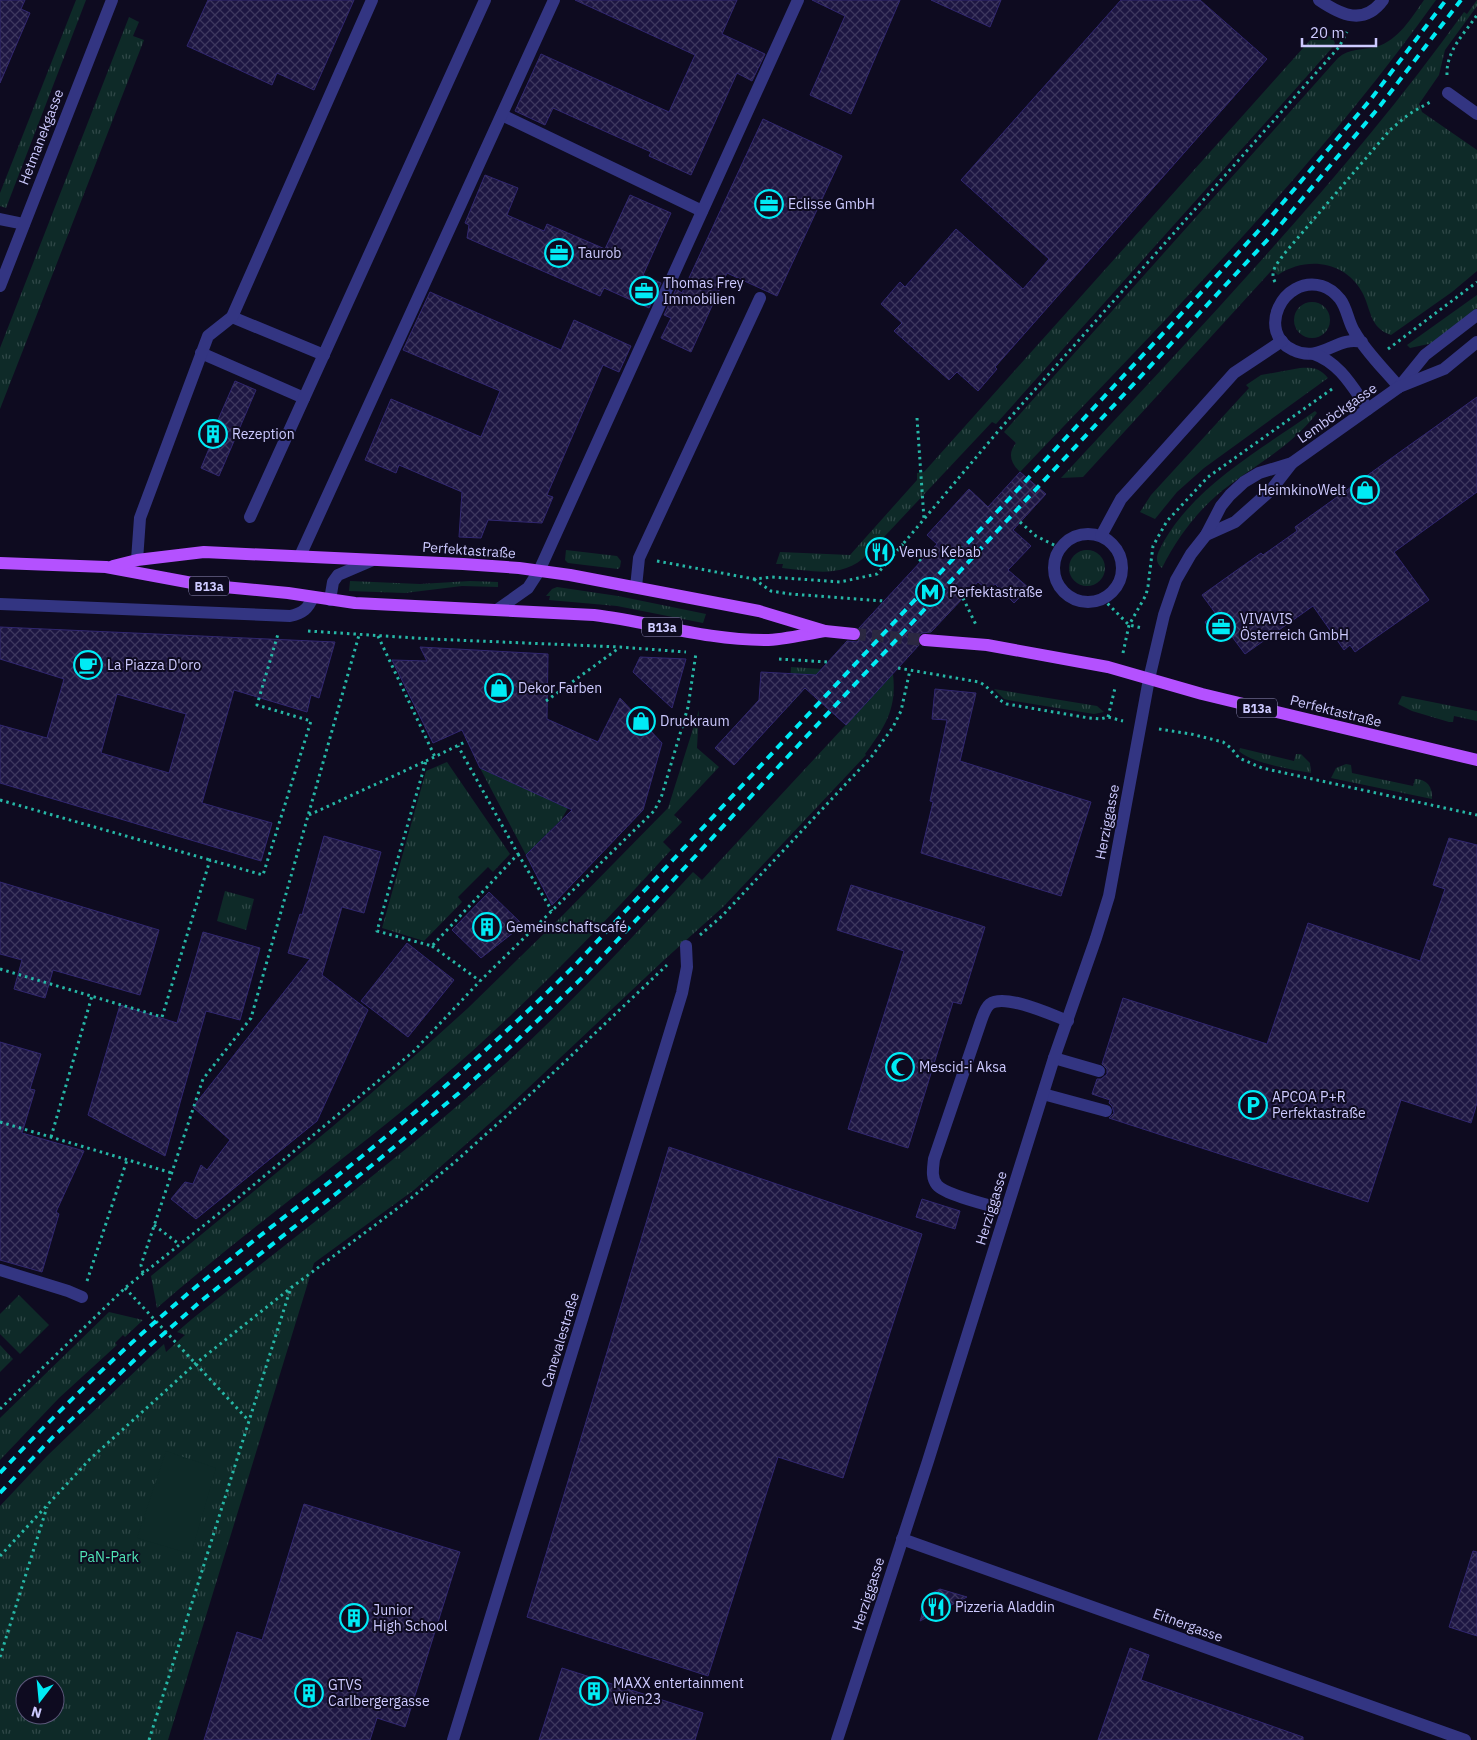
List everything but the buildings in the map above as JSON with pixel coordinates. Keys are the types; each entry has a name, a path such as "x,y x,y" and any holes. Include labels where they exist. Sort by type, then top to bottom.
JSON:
{"main road":[{"name":"Perfektastraße","path":"106,567 138,560 204,552 491,565 636,587 759,611 826,631 854,634"},
{"name":"Perfektastraße","path":"0,563 106,567 203,585 253,589 355,603 594,615 698,634 746,639 767,640 826,631"},
{"name":"Perfektastraße","path":"925,640 987,645 1108,667 1202,694 1477,760"}],"street":[{"name":"Hetmanekgasse","path":"0,286 112,0"},
{"path":"138,560 140,518 201,352 208,336 232,317 372,0"},
{"path":"250,517 484,0"},
{"path":"300,556 554,0"},
{"path":"497,610 528,588 538,571 798,0"},
{"path":"1319,0 1344,14 1355,16 1363,16 1372,11 1382,0"},
{"path":"1448,93 1477,114"},
{"path":"502,116 702,210"},
{"path":"0,219 24,224"},
{"path":"1368,409 1336,366 1325,358 1314,354 1298,352 1286,346 1282,341 1277,330 1276,317 1284,297 1293,290 1305,285 1313,285 1330,290 1342,302 1352,327 1362,342 1399,388"},
{"path":"636,587 639,558 760,298"},
{"name":"Lemböckgasse","path":"1399,388 1425,355 1477,315"},
{"path":"232,317 324,356"},
{"path":"1100,536 1121,499 1234,373 1282,341"},
{"path":"1314,354 1348,341 1362,342"},
{"name":"Lemböckgasse","path":"1206,535 1235,522 1271,490 1292,463 1399,388 1444,369 1477,342"},
{"path":"201,352 304,398"},
{"name":"Lemböckgasse","path":"1149,679 1166,608 1176,580 1191,554 1206,535 1221,506 1234,491 1259,473 1292,463"},
{"path":"1092,534 1100,536 1115,547 1121,558 1120,580 1116,588 1103,599 1093,602 1077,601 1068,595 1056,581 1054,567 1056,557 1060,548 1075,536 1092,534"},
{"path":"330,600 335,578 344,572 373,560"},
{"path":"0,604 290,616 306,610 313,597"},
{"name":"Herziggasse","path":"837,1740 931,1452 1054,1058 1109,896 1149,679"},
{"name":"Canevalestraße","path":"453,1740 683,988 687,967 686,946"},
{"path":"1006,1210 947,1192 937,1186 932,1177 934,1159 981,1021 990,1004 999,1000 1014,1002 1068,1021"},
{"path":"1054,1058 1100,1071"},
{"path":"1043,1094 1106,1111"},
{"path":"0,1270 82,1297"},
{"name":"Eitnergasse","path":"902,1539 1465,1740"}],"path":[{"path":"1284,297 1272,277 1272,272 1284,254 1390,130 1417,108 1448,93 1446,73 1449,56 1477,15"},
{"path":"639,558 754,579 772,577 840,582 877,574 1000,428 1339,47 1355,16"},
{"path":"916,418 924,520"},
{"path":"1020,522 1036,536 1060,548"},
{"path":"903,544 921,561"},
{"path":"754,579 771,591 884,601"},
{"path":"963,598 987,645"},
{"path":"1103,599 1129,624 1160,634"},
{"path":"0,1409 98,1312 125,1288 232,1203 414,1051 480,982 658,805 688,707 696,653 620,647 301,631"},
{"path":"269,633 284,634"},
{"path":"0,800 263,875 311,721 257,705 278,634"},
{"path":"143,1273 141,1265 203,1079 251,1018 359,635"},
{"path":"378,636 434,758"},
{"path":"546,701 620,647"},
{"path":"898,668 979,682 1007,704 1095,719 1108,717"},
{"path":"0,1556 90,1458 195,1364 292,1287 410,1199 455,1162 535,1090 686,946 722,916 872,756 893,727 901,711 910,670"},
{"path":"1140,726 1217,740 1227,745 1239,758 1262,768 1477,815"},
{"path":"308,815 467,742"},
{"path":"458,746 552,911"},
{"path":"426,761 377,931 432,946 480,982"},
{"path":"432,946 518,854"},
{"path":"0,969 162,1016 210,860"},
{"path":"51,1137 92,996"},
{"path":"0,1122 172,1173"},
{"path":"98,1312 82,1297 127,1160"},
{"path":"154,1225 179,1244"},
{"path":"149,1740 292,1287"},
{"path":"125,1288 249,1421"},
{"path":"0,1657 48,1504"}],"green space":[{"path":"76,0 86,0 6,208 0,206 0,193"},
{"path":"1424,0 1436,0 1340,125 1237,243 1020,472 1011,458 1013,447 1016,443 1004,432 1338,58 1347,52 1384,44 1404,28"},
{"path":"1477,0 1477,6 1445,50 1439,75 1419,104 1422,112 1477,150 1477,271 1452,292 1391,335 1378,328 1362,292 1346,274 1335,268 1312,264 1301,265 1278,275 1272,270 1083,477 1061,478 1270,251 1370,134 1464,12 1467,14"},
{"path":"129,17 139,22 133,36 144,40 0,409 0,348"},
{"path":"1320,29 1333,39 1335,43 1332,48 996,424 992,422 868,554 849,567 828,572 782,568 783,564 776,564 780,552 850,555 917,480 917,473 924,472"},
{"path":"1477,295 1477,308 1433,343 1410,348 1407,345"},
{"path":"1312,302 1319,303 1325,307 1329,313 1329,327 1325,333 1319,337 1312,338 1305,337 1299,333 1295,327 1294,320 1295,313 1299,307 1305,303"},
{"path":"1300,368 1315,369 1322,372 1328,378 1204,468 1177,492 1155,519 1140,512 1151,495 1249,388 1246,385 1261,375"},
{"path":"1315,411 1317,413 1296,436 1223,490 1196,516 1174,546 1162,568 1157,562 1160,548 1178,520 1194,502 1232,468"},
{"path":"566,550 617,556 621,561 620,567 618,569 568,563 565,560"},
{"path":"1087,550 1100,555 1105,568 1100,581 1087,586 1074,581 1069,568 1074,555"},
{"path":"350,581 420,584 470,581 498,582 498,587 462,586 405,593 349,591"},
{"path":"557,587 618,596 706,614 703,623 617,606 549,600 550,596 546,596 552,589"},
{"path":"791,667 822,669 789,706"},
{"name":"PaN-Park","path":"893,674 893,697 888,717 866,755 723,907 506,1109 414,1190 314,1263 168,1740 0,1740 0,1506 47,1456 151,1356 164,1344 166,1352 185,1335 177,1332 382,1168 494,1074 571,1000 693,872 702,880"},
{"path":"994,689 1097,706 1104,712 1094,714 1008,700 1004,699"},
{"path":"1402,696 1477,711 1477,721 1454,716 1453,722 1449,722 1412,711 1398,704"},
{"path":"699,710 697,748 719,767 674,815 682,822 663,842 671,850 558,969 468,1055 403,1111 226,1250 157,1308 151,1276 332,1127 468,1008 668,808"},
{"path":"1240,748 1294,761 1296,754 1301,754 1310,763 1311,773 1253,759 1239,751"},
{"path":"447,762 510,854 493,872 488,867 458,897 462,902 424,941 382,928 426,771"},
{"path":"1346,764 1351,765 1352,773 1413,786 1415,779 1423,780 1430,787 1432,799 1331,778 1336,768"},
{"path":"480,768 568,808 561,820 526,855"},
{"path":"225,891 254,899 246,930 217,921"},
{"path":"19,1295 49,1325 20,1354 0,1334 0,1314"},
{"path":"109,1312 143,1320 125,1337 123,1335 115,1343 117,1345 59,1398 0,1460 0,1418"},
{"path":"0,1345 13,1359 0,1372"},
{"path":"166,1451 216,1468 191,1554 137,1538"}],"tunnel":[{"path":"854,634 925,640"}],"railway":[{"path":"0,1473 87,1385 155,1322 224,1264 366,1153 420,1108 576,964 1263,226 1371,99 1446,0"},
{"path":"0,1493 52,1438 145,1350 201,1301 376,1162 459,1093 586,974 1272,235 1380,106 1461,0"}],"place":[{"name":"Eclisse GmbH","path":"769,204"},
{"name":"Taurob","path":"559,253"},
{"name":"Thomas Frey Immobilien","path":"644,291"},
{"name":"Rezeption","path":"213,434"},
{"name":"HeimkinoWelt","path":"1365,490"},
{"name":"Venus Kebab","path":"880,552"},
{"name":"Perfektastraße","path":"930,592"},
{"name":"VIVAVIS Österreich GmbH","path":"1221,627"},
{"name":"La Piazza D'oro","path":"88,665"},
{"name":"Dekor Farben","path":"499,688"},
{"name":"Druckraum","path":"641,721"},
{"name":"Gemeinschaftscafé","path":"487,927"},
{"name":"Mescid-i Aksa","path":"900,1067"},
{"name":"APCOA P+R Perfektastraße","path":"1253,1105"},
{"name":"Pizzeria Aladdin","path":"936,1607"},
{"name":"Junior High School","path":"354,1618"},
{"name":"MAXX entertainment Wien23","path":"594,1691"},
{"name":"GTVS Carlbergergasse","path":"309,1693"}]}
